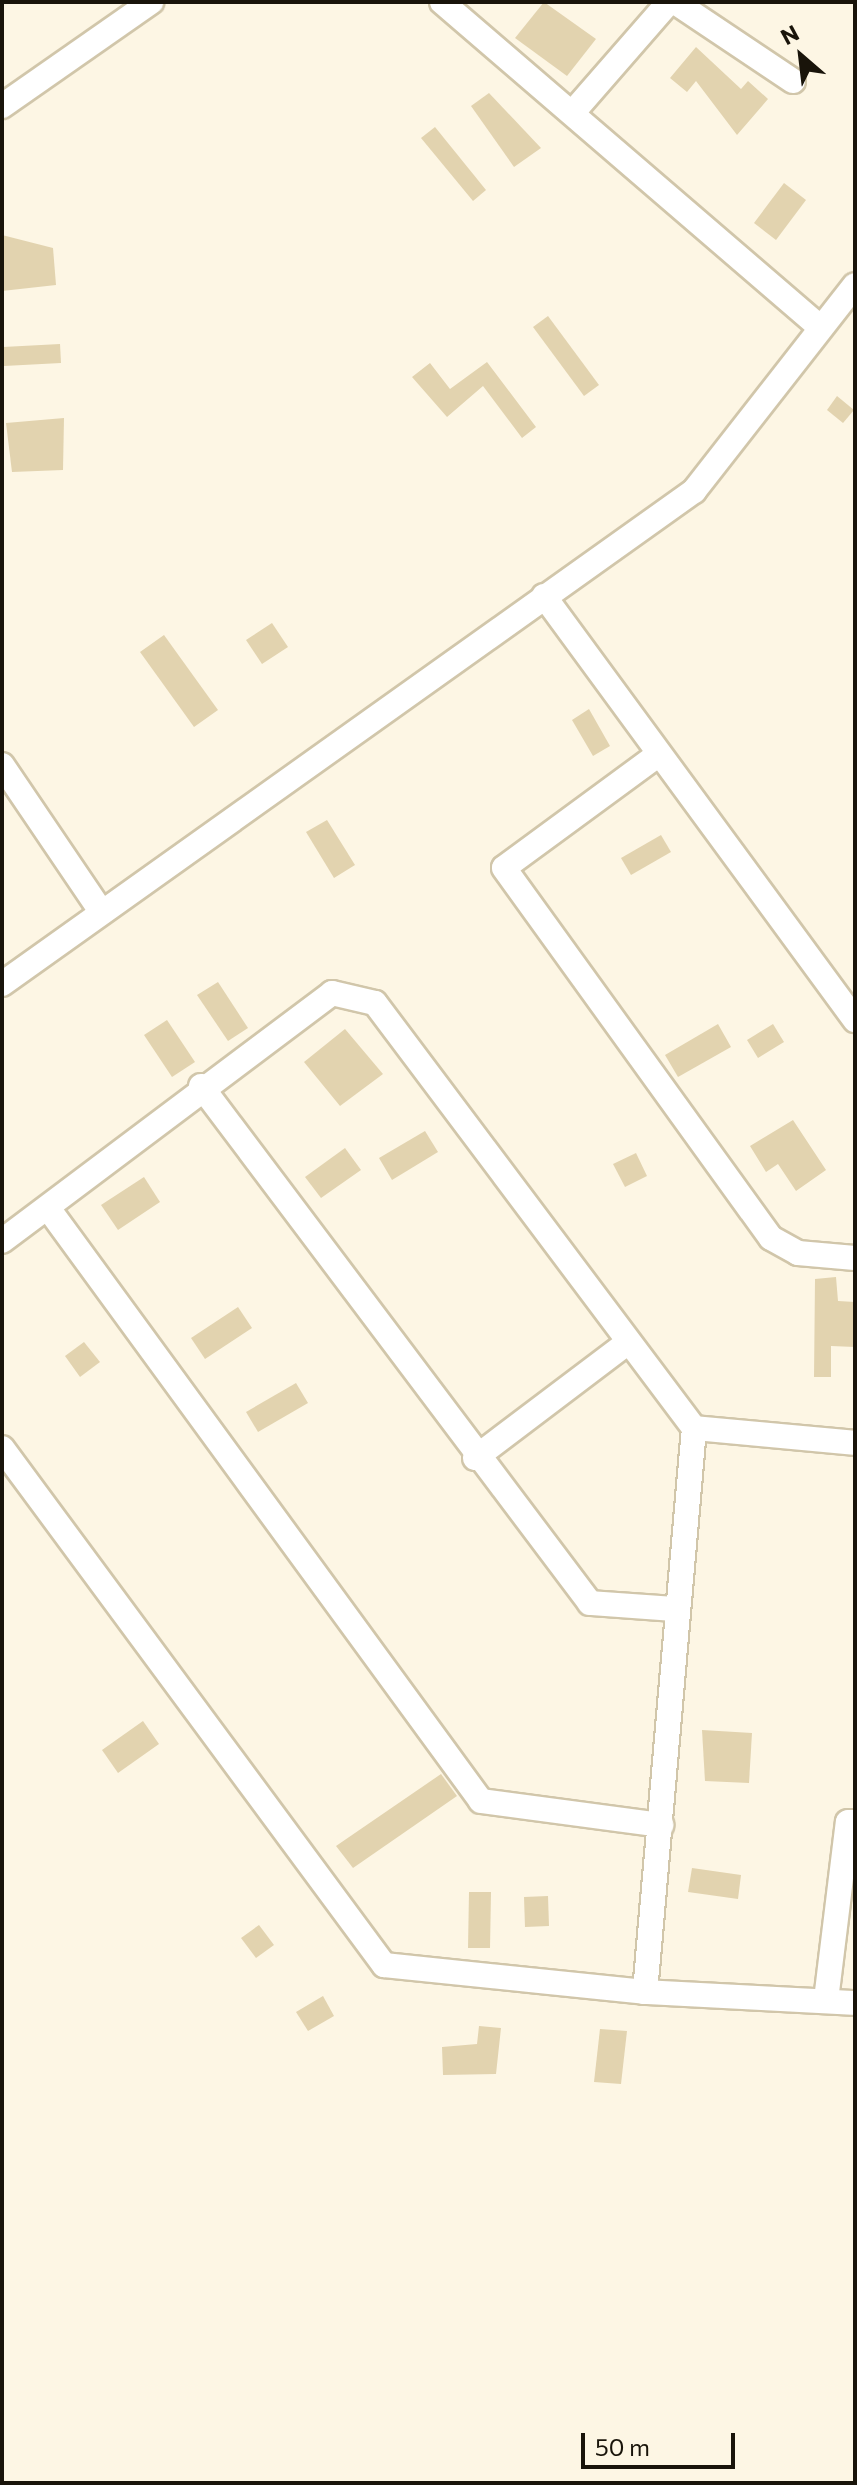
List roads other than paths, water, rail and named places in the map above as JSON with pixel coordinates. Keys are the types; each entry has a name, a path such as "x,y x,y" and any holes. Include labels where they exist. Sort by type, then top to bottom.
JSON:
{"street":[{"path":"2,106 151,2"},
{"path":"442,2 574,111 819,326"},
{"path":"574,111 669,2"},
{"path":"675,2 793,81"},
{"path":"2,984 100,910 694,491 819,326 855,285"},
{"path":"544,596 855,1020"},
{"path":"659,754 504,868 771,1238 798,1253 855,1258"},
{"path":"2,765 100,910"},
{"path":"2,1241 201,1086 332,993 375,1003 626,1344 694,1428 673,1609 661,1825 645,1992"},
{"path":"201,1086 475,1458 590,1603 673,1609"},
{"path":"48,1208 481,1801 661,1825"},
{"path":"475,1458 626,1344"},
{"path":"694,1428 855,1443"},
{"path":"2,1448 384,1965 645,1992 855,2003"},
{"path":"826,2000 848,1822 855,1822"}]}
